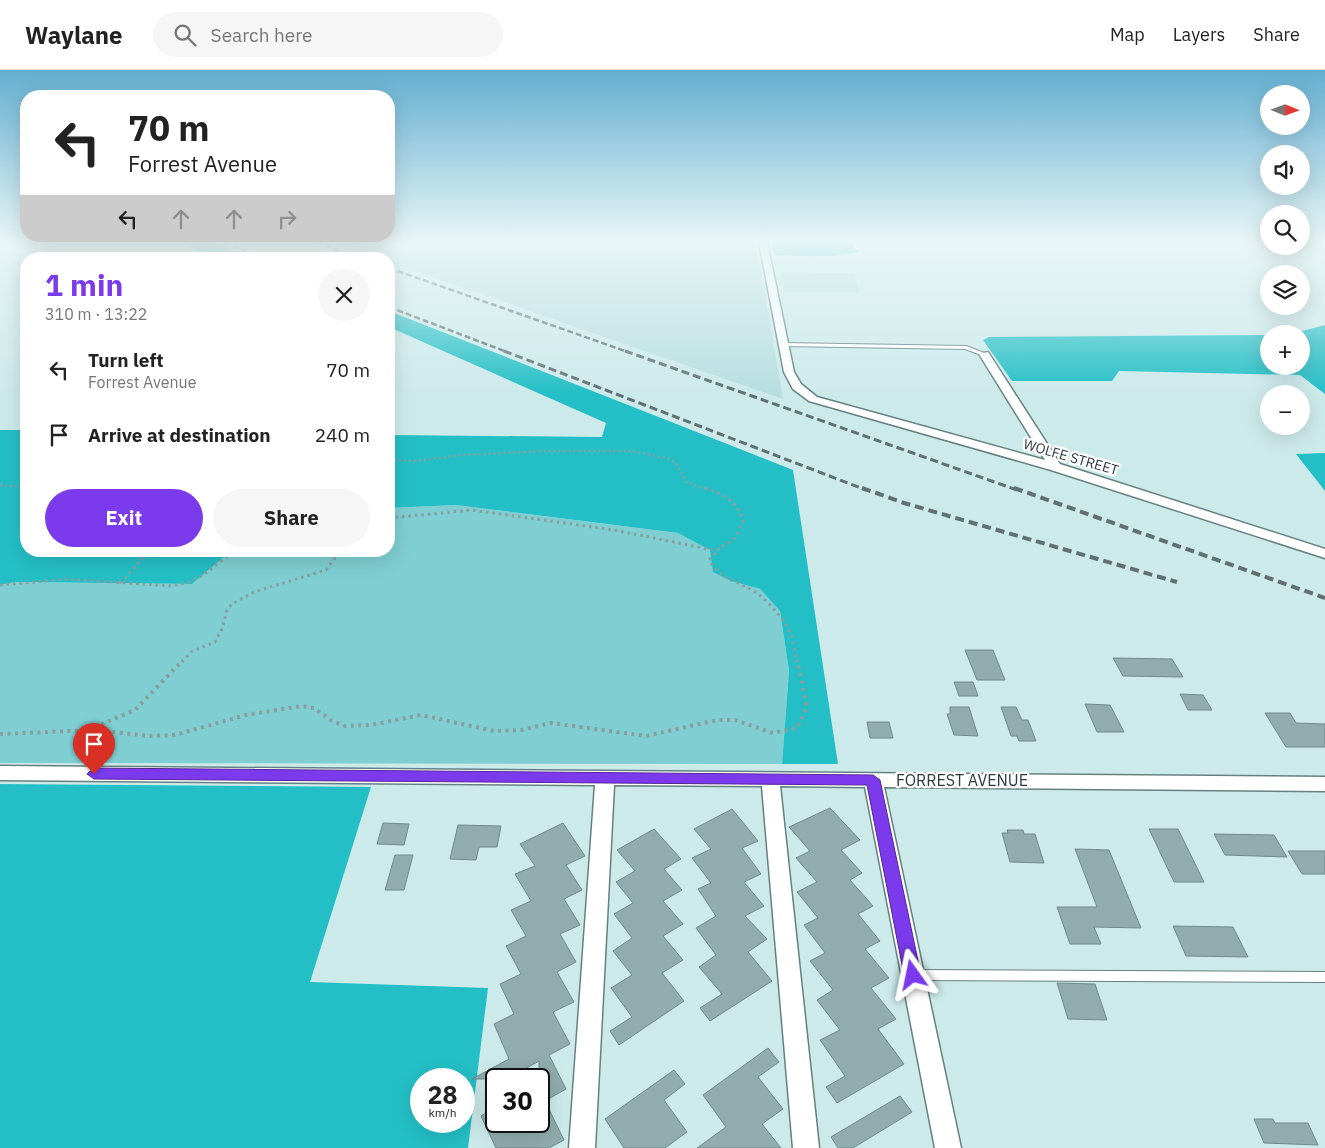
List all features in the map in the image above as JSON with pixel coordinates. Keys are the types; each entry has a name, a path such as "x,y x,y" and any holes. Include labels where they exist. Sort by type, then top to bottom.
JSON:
{"street":[{"path":"773,292 784,345"},
{"name":"WOLFE STREET","path":"784,345 793,383 806,396 818,402 1056,467 1325,554"},
{"path":"984,354 1056,467"},
{"name":"FORREST AVENUE","path":"0,773 1325,784"},
{"path":"582,1148 604,778"},
{"path":"770,780 806,1148"},
{"path":"873,780 948,1148"}],"lane":[{"path":"784,345 966,348 984,354"},
{"path":"913,975 1325,977"}],"path":[{"path":"0,734 96,730 148,736 175,735 246,715 302,706 314,708 332,721 345,726 371,724 422,715 494,731 521,730 551,723 570,724 646,736 671,732 717,720 735,720 773,733 797,728 807,707 792,633 768,602 752,590 725,577 712,566 710,560 715,554 714,552 734,540 742,531 744,520 737,508 717,493 686,482 670,458 632,452 546,451 460,455 417,461 395,460"},
{"path":"0,485 20,487"},
{"path":"395,517 444,511 472,510 614,530 706,548 714,552"},
{"path":"120,583 144,557"},
{"path":"0,585 41,580 182,584 198,577 226,557"},
{"path":"96,730 102,722 126,716 135,710 191,652 215,642 222,629 227,610 232,604 254,592 326,570 336,557"}],"shaded area":[{"path":"476,292 765,292 783,399"},
{"path":"784,292 860,293 784,293"},
{"path":"395,313 793,470 838,764 782,764 789,671 780,611 760,589 731,581 713,572 710,550 678,533 456,505 395,508 395,435 602,437 606,423 395,330"},
{"path":"1325,325 1325,394 1300,375 1310,375 1310,329"},
{"path":"1260,335 1260,374 1119,371 1112,381 1012,381 983,340 989,337"},
{"path":"0,430 20,430 20,557 224,557 192,584 15,582 0,585"},
{"path":"1325,453 1325,491 1296,454"},
{"path":"456,505 678,533 711,550 731,581 760,589 780,611 789,671 782,764 0,763 0,585 14,582 192,584 224,557 395,557 395,508"},
{"path":"0,784 371,787 310,982 488,988 475,1092 475,1068 410,1068 410,1133 470,1133 468,1148 0,1148"}],"building":[{"path":"965,650 993,650 1005,680 977,680"},
{"path":"1113,658 1172,659 1183,677 1123,676"},
{"path":"954,682 973,682 978,696 959,696"},
{"path":"1180,694 1203,695 1212,710 1188,710"},
{"path":"1085,704 1110,705 1124,732 1097,732"},
{"path":"950,707 969,707 978,736 954,735 947,714 950,714"},
{"path":"1001,707 1016,707 1022,720 1028,720 1036,741 1019,741 1017,736 1011,736"},
{"path":"1265,713 1290,713 1296,723 1325,724 1325,747 1286,747"},
{"path":"867,722 889,722 893,738 870,738"},
{"path":"830,808 860,840 841,850 862,873 850,880 873,906 858,914 880,941 865,949 889,978 871,988 896,1019 878,1029 904,1064 837,1103 826,1087 845,1076 820,1040 840,1030 817,1000 833,990 810,961 825,953 804,925 818,918 797,892 817,882 796,858 810,851 789,827"},
{"path":"732,809 758,841 742,848 761,874 744,882 764,906 745,916 767,939 748,952 772,981 710,1021 700,1008 722,994 699,967 716,955 696,928 716,916 698,889 711,883 692,858 711,849 694,829"},
{"path":"383,823 409,824 404,845 377,844"},
{"path":"563,823 585,856 566,865 582,890 564,899 580,925 560,934 576,962 557,972 574,1002 553,1012 570,1044 549,1055 566,1089 550,1098 550,1068 539,1068 539,1061 527,1068 492,1068 509,1059 494,1024 514,1014 500,984 521,974 506,946 526,936 511,910 531,901 515,874 535,866 520,844"},
{"path":"458,825 501,826 497,847 479,847 476,860 450,859"},
{"path":"654,829 681,859 664,869 682,890 663,901 683,924 663,936 683,960 662,973 684,1001 619,1045 610,1031 632,1017 611,988 632,975 613,951 632,938 614,914 633,903 616,882 635,871 617,850"},
{"path":"1149,829 1178,829 1204,882 1174,882"},
{"path":"1007,830 1023,830 1024,834 1035,834 1044,863 1010,862 1002,833 1008,833"},
{"path":"1214,834 1274,835 1287,857 1225,855"},
{"path":"1075,849 1109,850 1141,928 1094,927 1101,944 1070,944 1057,907 1097,907"},
{"path":"1288,851 1325,851 1325,874 1302,874"},
{"path":"395,855 413,855 404,890 385,890"},
{"path":"1173,926 1233,927 1248,957 1186,956"},
{"path":"1057,983 1095,984 1107,1020 1068,1019"},
{"path":"768,1048 779,1062 758,1077 783,1109 762,1124 781,1148 697,1148 726,1127 703,1095"},
{"path":"674,1070 685,1084 664,1100 687,1132 665,1148 624,1148 605,1119"},
{"path":"485,1072 485,1079 475,1079"},
{"path":"900,1096 912,1112 853,1148 838,1148 831,1137"},
{"path":"550,1111 564,1140 549,1148 496,1148 489,1133 550,1133"},
{"path":"485,1114 485,1125 481,1116"},
{"path":"1254,1119 1273,1119 1275,1123 1308,1123 1318,1145 1264,1143"}],"railway":[{"path":"458,292 628,352"},
{"path":"395,309 507,352"},
{"path":"504,351 866,490"},
{"path":"625,351 1017,490"},
{"path":"862,488 904,503 1177,582"},
{"path":"1014,488 1325,598"}],"route":[{"path":"94,774 873,780 913,975"}]}
